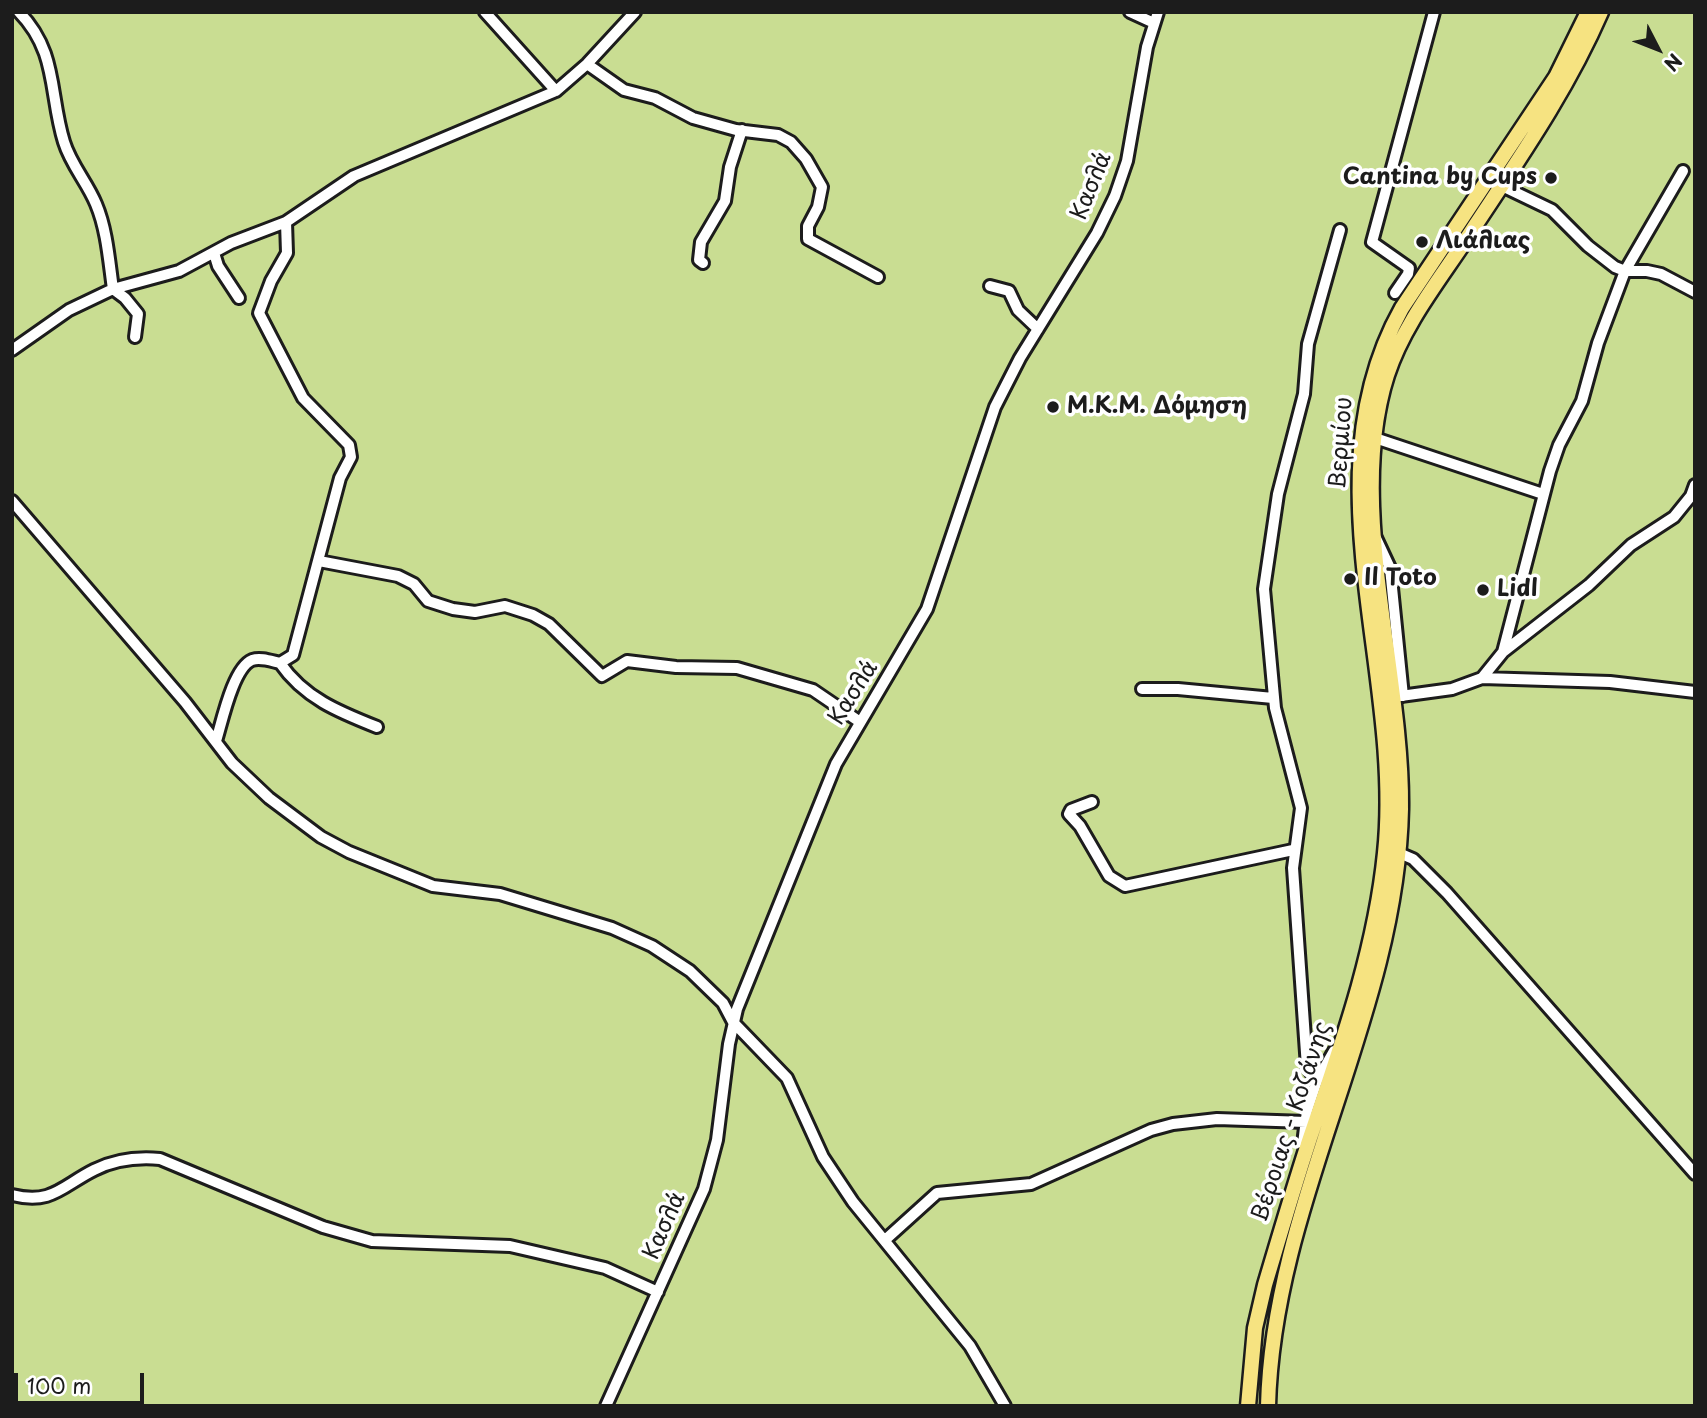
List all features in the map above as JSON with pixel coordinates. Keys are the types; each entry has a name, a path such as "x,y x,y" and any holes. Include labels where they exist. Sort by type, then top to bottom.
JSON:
{"main road":[{"name":"Βερμίου","path":"1392,698 1363,538 1359,459 1366,402 1376,363 1402,308 1556,77 1588,12"},
{"name":"Βερμίου","path":"1392,852 1387,769 1392,698 1376,538 1375,438 1383,387 1394,356 1415,317 1566,86 1601,12"},
{"name":"Βέροιας - Κοζάνης","path":"1248,1406 1255,1328 1296,1183 1348,1020 1392,852"},
{"name":"Βέροιας - Κοζάνης","path":"1268,1406 1270,1361 1283,1288 1322,1145 1376,981 1394,899 1392,852"}],"street":[{"path":"19,12 35,30 50,66 64,141 71,163 93,197 103,224 113,289 138,314 135,337"},
{"path":"485,12 556,91"},
{"path":"12,350 69,310 113,289 161,278 250,234 286,222 355,176 556,91 587,64 635,12"},
{"path":"1130,12 1154,23"},
{"name":"Κασλά","path":"606,1406 708,1177 717,1140 733,1022 826,786 860,722 922,621 985,430 1004,387 1097,233 1115,196 1131,144 1158,12"},
{"path":"1395,293 1409,268 1372,242 1434,12"},
{"path":"587,64 624,90 654,98 711,125 778,135 798,148 821,187 818,206 808,226 808,239 878,277"},
{"path":"703,263 699,260 698,249 725,201 730,167 742,131"},
{"path":"1503,652 1543,494 1559,445 1582,401 1598,343 1625,271 1683,171"},
{"path":"1502,186 1552,210 1603,259 1625,271 1661,274 1695,292"},
{"path":"280,663 293,655 340,478 352,453 349,445 300,394 259,313 271,281 287,253 286,222"},
{"path":"1317,1081 1307,1067 1296,940 1293,850 1301,808 1278,729 1264,589 1274,511 1304,394 1311,333 1340,230"},
{"path":"214,253 218,266 239,298"},
{"path":"990,286 1009,292 1018,310 1038,329"},
{"path":"1375,438 1543,494"},
{"path":"1482,677 1503,652 1589,585 1640,538 1674,517 1694,494"},
{"path":"12,500 246,778 334,845 433,886 500,894 623,932 690,971 723,1003 733,1022 787,1078 818,1148 853,1202 970,1346 1005,1406"},
{"path":"319,561 398,576 414,584 428,601 453,609 475,612 505,606 533,615 549,624 602,676 627,660 676,667 731,667 813,690 860,722"},
{"path":"216,741 232,690 243,666 259,659 280,663 301,688 324,704 377,727"},
{"path":"1392,698 1452,689 1482,677 1621,683 1695,692"},
{"path":"1142,690 1178,689 1273,698"},
{"path":"1092,802 1071,810 1069,814 1080,826 1109,876 1125,886 1293,850"},
{"path":"1392,852 1408,854 1438,883 1695,1174"},
{"path":"1296,1183 1306,1122 1317,1081 1348,1020"},
{"path":"885,1241 937,1193 1031,1184 1151,1130 1173,1124 1217,1119 1306,1122"},
{"path":"12,1195 48,1197 98,1168 132,1159 160,1160 323,1227 372,1241 510,1246 605,1268 658,1292"}],"green space":[{"path":"12,12 1695,12 1695,1406 12,1406"}],"place":[{"name":"Cantina by Cups","path":"1551,178"},
{"name":"Λιάλιας","path":"1422,242"},
{"name":"Μ.Κ.Μ. Δόμηση","path":"1053,407"},
{"name":"Il Toto","path":"1350,579"},
{"name":"Lidl","path":"1483,590"}]}
